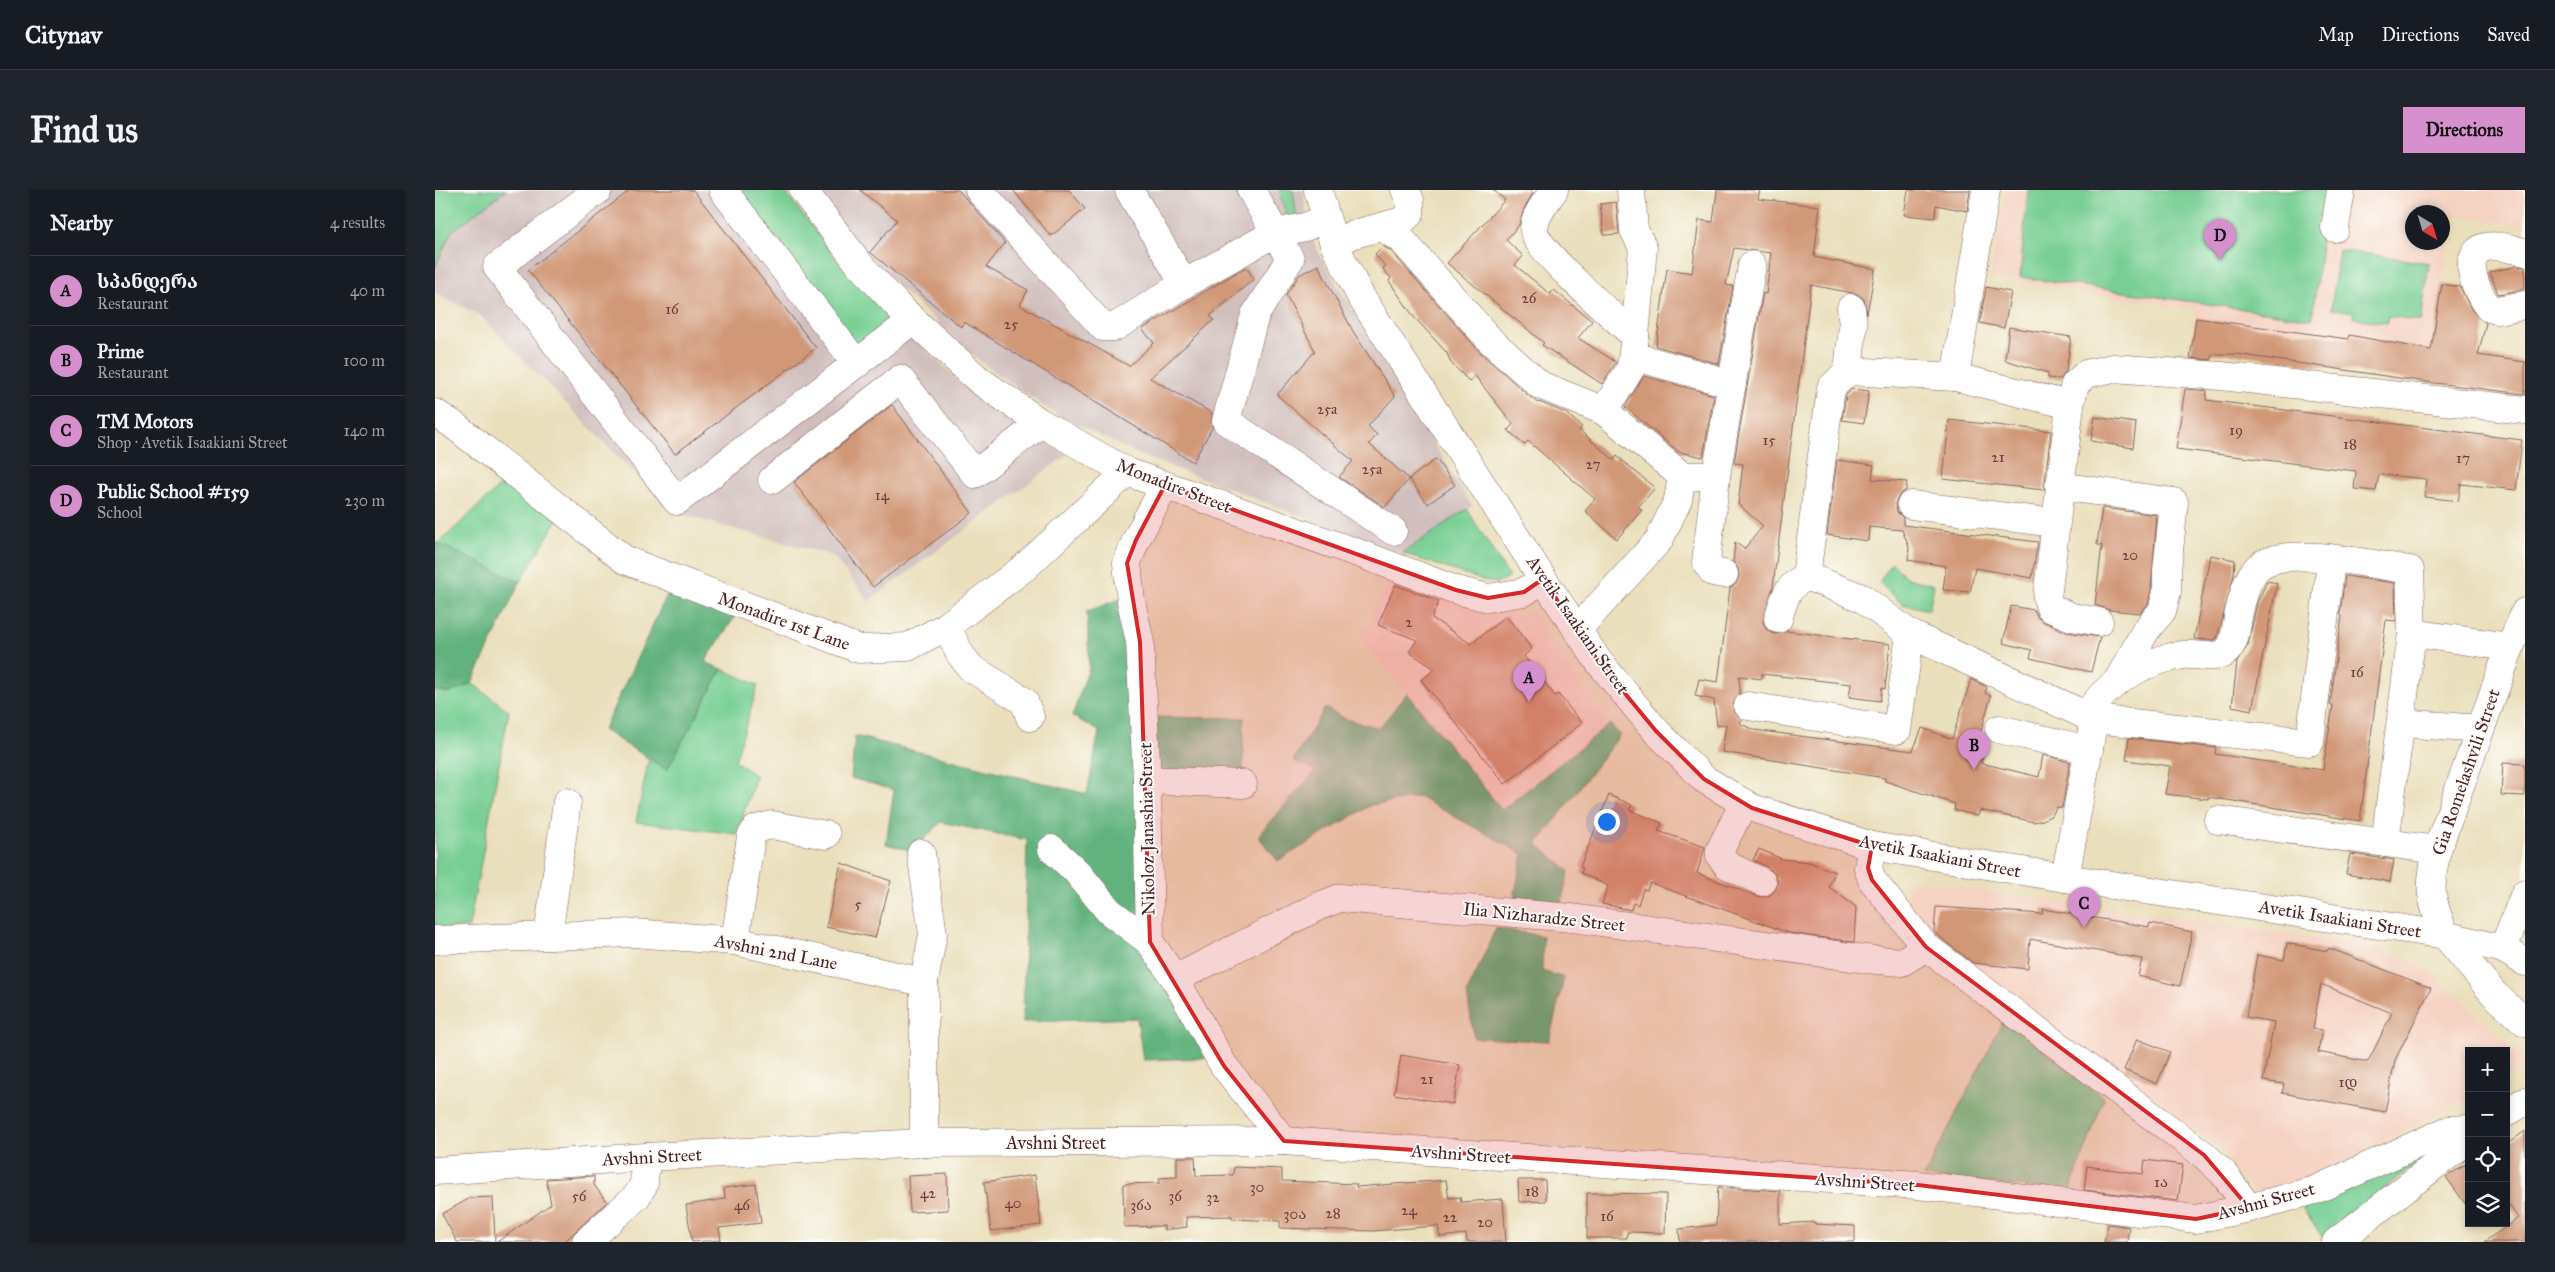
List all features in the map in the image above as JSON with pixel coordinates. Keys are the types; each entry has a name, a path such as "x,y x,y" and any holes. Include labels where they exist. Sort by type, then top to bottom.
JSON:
{"street":[{"path":"597,190 497,267 677,501 913,320"},
{"path":"723,190 857,364"},
{"name":"Monadire Street","path":"803,190 860,265 913,320 980,381 1041,423 1127,472 1456,590 1488,598 1524,592 1543,579"},
{"path":"979,190 1103,327 1115,327 1184,284 1275,232 1305,227 1354,234 1402,221 1410,213 1410,200 1405,190"},
{"path":"1129,190 1184,284"},
{"path":"1251,190 1290,259 1255,315 1226,421 1393,531"},
{"name":"Avetik Isaakiani Street","path":"1317,190 1329,231 1361,297 1543,579 1599,662 1656,732 1704,779 1752,808 1871,846 2065,878 2445,935 2494,994 2525,1022"},
{"path":"1554,190 1535,221 1533,232 1552,258 1634,346 1667,368 1732,384"},
{"path":"1604,411 1631,368 1634,346 1643,248 1635,230 1631,190"},
{"path":"1955,377 1986,190"},
{"path":"2335,228 2341,190"},
{"path":"1381,227 1401,239 1491,341 1540,385 1604,411 1682,476 1716,476"},
{"path":"2525,252 2487,246 2479,250 2471,263 2471,271 2489,308 2497,310 2525,305"},
{"path":"1724,574 1713,572 1706,562 1716,476 1752,265"},
{"path":"1778,619 1787,592 1792,585 1806,576 1831,388 1848,371 1853,325 1851,308"},
{"path":"2099,622 2073,617 2050,608 2047,598 2069,405 2075,384 2086,374 2113,368 2221,376 2525,410"},
{"path":"1848,371 1955,377 2069,405"},
{"path":"772,480 900,379 975,474 1041,423"},
{"name":"Monadire 1st Lane","path":"435,413 451,423 625,560 641,568 859,649 908,647 947,626 1025,567 1127,472"},
{"path":"1577,630 1659,540 1678,500 1682,476"},
{"name":"Nikoloz Janashia Street","path":"1165,485 1136,540 1127,563 1131,601 1140,642 1147,780 1150,942 1175,979 1224,1066 1284,1141"},
{"path":"2059,486 2174,502 2167,571 2167,592 2162,611 2146,630 2118,680"},
{"path":"1911,505 2055,523"},
{"path":"2065,878 2089,750 2090,717 2096,699 2118,680 2149,665 2183,655 2222,655 2231,648 2244,591 2251,577 2263,563 2284,555 2312,556 2410,570 2412,633 2385,843"},
{"path":"1806,576 1862,598 1910,634 2090,717 2310,742 2331,560"},
{"path":"947,626 961,654 971,668 1024,701 1030,717"},
{"path":"2412,633 2519,630"},
{"name":"Gia Romelashvili Street","path":"2445,935 2431,900 2431,874 2437,850 2480,729 2519,630"},
{"path":"1748,706 1897,730 1910,634"},
{"path":"2401,723 2480,729"},
{"path":"1999,729 2089,750"},
{"path":"1147,780 1243,784"},
{"path":"548,936 567,802"},
{"path":"1744,803 1720,850 1719,856 1727,865 1762,882"},
{"path":"2218,820 2437,850"},
{"path":"735,941 751,837 756,829 772,825 826,835"},
{"path":"1871,846 1868,868 1873,880 1926,948 2205,1154 2249,1208"},
{"path":"1052,849 1077,872 1109,911 1150,942"},
{"path":"921,853 933,934 924,982 924,1143"},
{"path":"2445,935 2514,956 2525,894"},
{"name":"Ilia Nizharadze Street","path":"1175,979 1319,906 1340,898 1571,918 1865,959 1902,962 1926,948"},
{"name":"Avshni 2nd Lane","path":"435,940 634,933 735,941 924,982"},
{"path":"2510,1110 2525,1101"},
{"name":"Avshni Street","path":"435,1171 646,1157 924,1143 1284,1141 1918,1185 2196,1219 2249,1208 2315,1190 2449,1130 2465,1129"},
{"path":"2336,1242 2465,1142"},
{"path":"585,1242 637,1196 644,1184 646,1157"}],"highlighted area":[{"path":"1165,485 1456,590 1488,598 1524,592 1543,579 1599,662 1656,731 1704,779 1752,808 1872,846 1868,868 1872,880 1926,947 2204,1155 2249,1208 2196,1219 1918,1185 1284,1141 1224,1066 1150,942 1140,642 1127,563 1136,540"}],"shaded area":[{"path":"506,190 735,190 891,320 984,402 1068,454 869,601 833,556 672,512 674,518 656,496 480,315 435,293 435,268 451,232"},
{"path":"819,190 1303,190 1308,230 1324,263 1472,506 1403,554 1135,453 1049,410 982,363 901,289 843,228"},
{"path":"2006,190 2525,190 2525,226 2453,215 2450,234 2450,205 2405,205 2405,250 2448,250 2432,350 2349,335 2348,339 2278,329 2277,337 2267,337 2268,327 2255,325 2254,330 2224,322 2195,318 2196,310 1990,277"},
{"path":"1389,579 1495,614 1517,614 1532,611 1600,713 1610,724 1502,810 1407,693 1360,640"},
{"path":"1908,880 2368,945 2413,961 2435,975 2514,1049 2525,1063 2525,1070 2510,1077 2510,1047 2465,1047 2465,1100 2293,1187 2258,1192 2230,1169 2228,1154 2052,1036 1960,966 1907,910"}],"green space":[{"path":"435,190 506,190 451,232 435,268"},
{"path":"735,190 784,190 844,269 891,320 857,346"},
{"path":"1279,190 1293,190 1297,219 1287,218"},
{"path":"2028,190 2328,190 2312,319 2020,277"},
{"path":"2339,250 2429,263 2421,321 2388,316 2387,323 2353,318 2354,312 2331,309"},
{"path":"507,479 558,519 520,582 438,544"},
{"path":"1467,509 1509,577 1496,583 1481,580 1403,553"},
{"path":"435,542 520,582 472,683 449,693 435,690"},
{"path":"1892,563 1907,578 1934,585 1929,610 1902,604 1879,582"},
{"path":"667,595 736,615 705,662 722,669 667,770 603,730"},
{"path":"1123,598 1132,647 1141,940 1206,1058 1143,1060 1137,1018 1023,1022 1027,840 941,822 913,851 886,844 894,790 851,778 855,736 1087,794 1099,731 1072,716 1089,668 1087,611"},
{"path":"722,669 758,685 735,761 756,776 737,834 636,822 649,758 667,769"},
{"path":"472,683 509,711 469,927 435,929 435,690 449,693"},
{"path":"1407,693 1502,810 1610,724 1620,735 1537,844 1569,871 1559,911 1512,907 1523,854 1419,797 1371,805 1278,861 1258,836 1316,770 1293,761 1325,708 1346,719 1379,728"},
{"path":"1150,717 1244,718 1243,778 1153,771"},
{"path":"1496,928 1543,936 1542,971 1564,978 1549,1041 1474,1038 1467,993"},
{"path":"2004,1019 2104,1098 2070,1191 1924,1177"},
{"path":"2439,1144 2323,1238 2302,1208"}],"building":[{"path":"630,190 693,190 816,348 675,454 528,270"},
{"path":"860,190 958,190 1005,243 986,267 1028,290 1020,305 1129,366 1154,343 1142,329 1246,267 1254,279 1210,316 1214,320 1150,378 1212,413 1212,428 1193,462 964,322 961,327 870,252 897,220"},
{"path":"1013,190 1069,190 1085,209 1051,236"},
{"path":"1493,190 1530,190 1533,193 1524,209 1519,225 1506,240 1523,256 1515,265 1550,294 1554,290 1592,321 1578,338 1616,362 1602,384 1542,345 1544,343 1447,263 1505,200"},
{"path":"1717,190 1760,190 1758,199 1820,206 1814,257 1875,269 1867,314 1864,299 1858,294 1811,285 1773,587 1763,622 1766,629 1774,634 1787,631 1890,644 1885,689 1882,688 1880,701 1849,697 1851,684 1762,674 1762,679 1739,676 1740,693 1733,704 1734,712 1741,719 1739,723 1754,730 1913,751 1922,728 1952,739 1971,679 1987,687 1985,693 1991,696 1980,735 1986,737 1981,763 2039,777 2043,755 2070,762 2062,808 2057,807 2052,815 2043,820 2034,822 1980,810 1978,816 1954,810 1955,804 1885,781 1885,778 1722,752 1726,724 1717,726 1714,700 1695,696 1699,679 1718,682 1730,588 1736,584 1739,576 1738,568 1733,562 1735,542 1744,549 1763,526 1738,504 1743,464 1734,463 1763,293 1766,294 1771,253 1734,248 1726,285 1733,286 1719,364 1656,346 1667,269 1692,273 1699,220 1713,222"},
{"path":"1908,190 1970,190 1967,211 1936,205 1935,218 1904,215"},
{"path":"1616,202 1619,234 1604,235 1600,204"},
{"path":"1383,246 1391,251 1479,351 1530,397 1538,403 1566,413 1582,427 1579,430 1614,460 1617,456 1655,488 1638,507 1642,510 1617,539 1585,511 1595,499 1528,441 1524,445 1508,430 1513,424 1475,376 1469,381 1451,363 1447,353 1414,317 1389,281 1391,278 1383,269 1385,266 1375,254"},
{"path":"1318,265 1354,333 1395,396 1368,426 1377,435 1369,444 1409,479 1385,507 1339,477 1353,461 1277,395 1315,351 1286,295 1299,275"},
{"path":"2517,266 2525,267 2525,289 2498,294 2490,272"},
{"path":"2442,284 2460,287 2472,311 2486,323 2478,355 2525,362 2525,394 2426,382 2236,354 2212,354 2211,360 2190,358 2196,318 2348,339 2349,335 2431,350"},
{"path":"1986,287 2011,292 2004,328 1980,323"},
{"path":"2009,327 2071,337 2066,371 2061,379 2048,378 2048,373 2005,360"},
{"path":"1644,376 1714,395 1703,457 1679,452 1625,407"},
{"path":"1852,389 1869,391 1864,423 1842,420 1846,395"},
{"path":"2185,389 2207,391 2206,400 2522,440 2516,490 2461,484 2458,501 2424,497 2426,479 2379,474 2376,491 2354,489 2356,471 2176,449"},
{"path":"892,405 972,513 873,587 794,482"},
{"path":"2095,417 2136,423 2133,448 2091,441"},
{"path":"1949,420 2051,431 2044,490 1943,479"},
{"path":"1436,459 1455,485 1428,504 1409,479"},
{"path":"1837,460 1874,465 1872,479 1907,482 1906,490 1899,495 1895,504 1897,512 1903,518 1903,525 2038,542 2032,578 1975,568 1970,592 1943,590 1946,566 1908,560 1909,547 1902,530 1869,527 1868,541 1827,535"},
{"path":"2102,508 2157,515 2151,590 2148,604 2140,613 2109,610 2095,605 2102,545 2097,545"},
{"path":"2210,555 2235,560 2234,575 2217,638 2213,640 2194,639"},
{"path":"2345,576 2395,583 2396,621 2386,620 2360,821 2208,797 2208,799 2165,794 2170,766 2126,760 2129,738 2216,748 2215,754 2323,770 2333,705 2330,705 2342,615 2340,614"},
{"path":"2267,581 2277,583 2252,710 2232,706 2237,662 2248,645 2257,603"},
{"path":"1395,585 1439,601 1432,618 1471,644 1506,616 1532,649 1524,656 1555,696 1558,694 1582,723 1505,784 1421,680 1435,669 1409,652 1417,640 1378,625"},
{"path":"2011,606 2034,610 2038,618 2066,632 2100,637 2091,672 2030,658 2032,650 2003,643"},
{"path":"2503,763 2525,764 2525,796 2501,795"},
{"path":"1609,795 1632,805 1629,810 1662,823 1658,831 1705,847 1697,873 1756,896 1764,897 1770,895 1776,889 1778,881 1775,874 1769,868 1753,860 1759,849 1782,859 1809,862 1835,872 1829,887 1856,907 1854,942 1789,933 1650,883 1647,890 1643,889 1638,905 1633,903 1631,910 1602,904 1608,886 1581,873 1583,868 1580,867"},
{"path":"2350,854 2394,860 2390,882 2346,874"},
{"path":"841,863 891,881 875,938 826,927"},
{"path":"1936,907 2042,914 2043,909 2149,927 2150,923 2192,932 2180,986 2138,976 2142,959 2030,939 2028,969 1973,963 1934,932"},
{"path":"2287,943 2327,951 2329,948 2431,988 2395,1060 2385,1112 2282,1093 2284,1084 2263,1081 2274,1022 2246,1017 2257,955 2284,960","holes":["2321,984 2392,1013 2368,1062 2318,1052 2322,1030 2313,1029"]},
{"path":"2137,1039 2170,1052 2157,1084 2124,1070"},
{"path":"1401,1055 1460,1065 1453,1104 1394,1094"},
{"path":"2525,1131 2525,1242 2484,1242 2505,1227 2510,1227 2510,1224 2518,1218 2510,1206 2510,1142"},
{"path":"1177,1157 1195,1157 1196,1176 1233,1175 1234,1167 1282,1169 1282,1181 1357,1184 1356,1187 1446,1180 1449,1198 1460,1197 1461,1202 1503,1199 1506,1242 1467,1242 1466,1234 1440,1237 1438,1226 1372,1231 1280,1228 1280,1221 1232,1219 1232,1216 1186,1217 1187,1227 1164,1230 1164,1226 1124,1227 1123,1184 1160,1183 1159,1178 1177,1177"},
{"path":"2145,1160 2183,1165 2178,1201 2084,1190 2087,1166 2143,1174"},
{"path":"2465,1165 2465,1203 2446,1177"},
{"path":"947,1174 948,1210 910,1212 908,1176"},
{"path":"1035,1175 1041,1225 991,1231 984,1182"},
{"path":"594,1176 594,1185 607,1202 564,1242 497,1242 551,1204 546,1179"},
{"path":"1518,1180 1545,1180 1546,1201 1519,1202"},
{"path":"756,1184 761,1223 719,1228 721,1240 692,1242 686,1205 725,1199 724,1188"},
{"path":"1718,1187 1780,1191 1780,1224 1815,1222 1815,1224 1855,1226 1855,1242 1680,1242 1679,1229 1716,1225"},
{"path":"1587,1193 1666,1194 1665,1233 1627,1232 1627,1238 1587,1238"},
{"path":"493,1197 495,1242 457,1242 442,1214 470,1198"},
{"path":"2108,1224 2129,1227 2127,1242 2104,1242"}],"place":[{"name":"Public School #159","path":"2220,260"},
{"name":"სპანდერა","path":"1529,702"},
{"name":"Prime","path":"1974,770"},
{"name":"TM Motors","path":"2084,928"}]}
